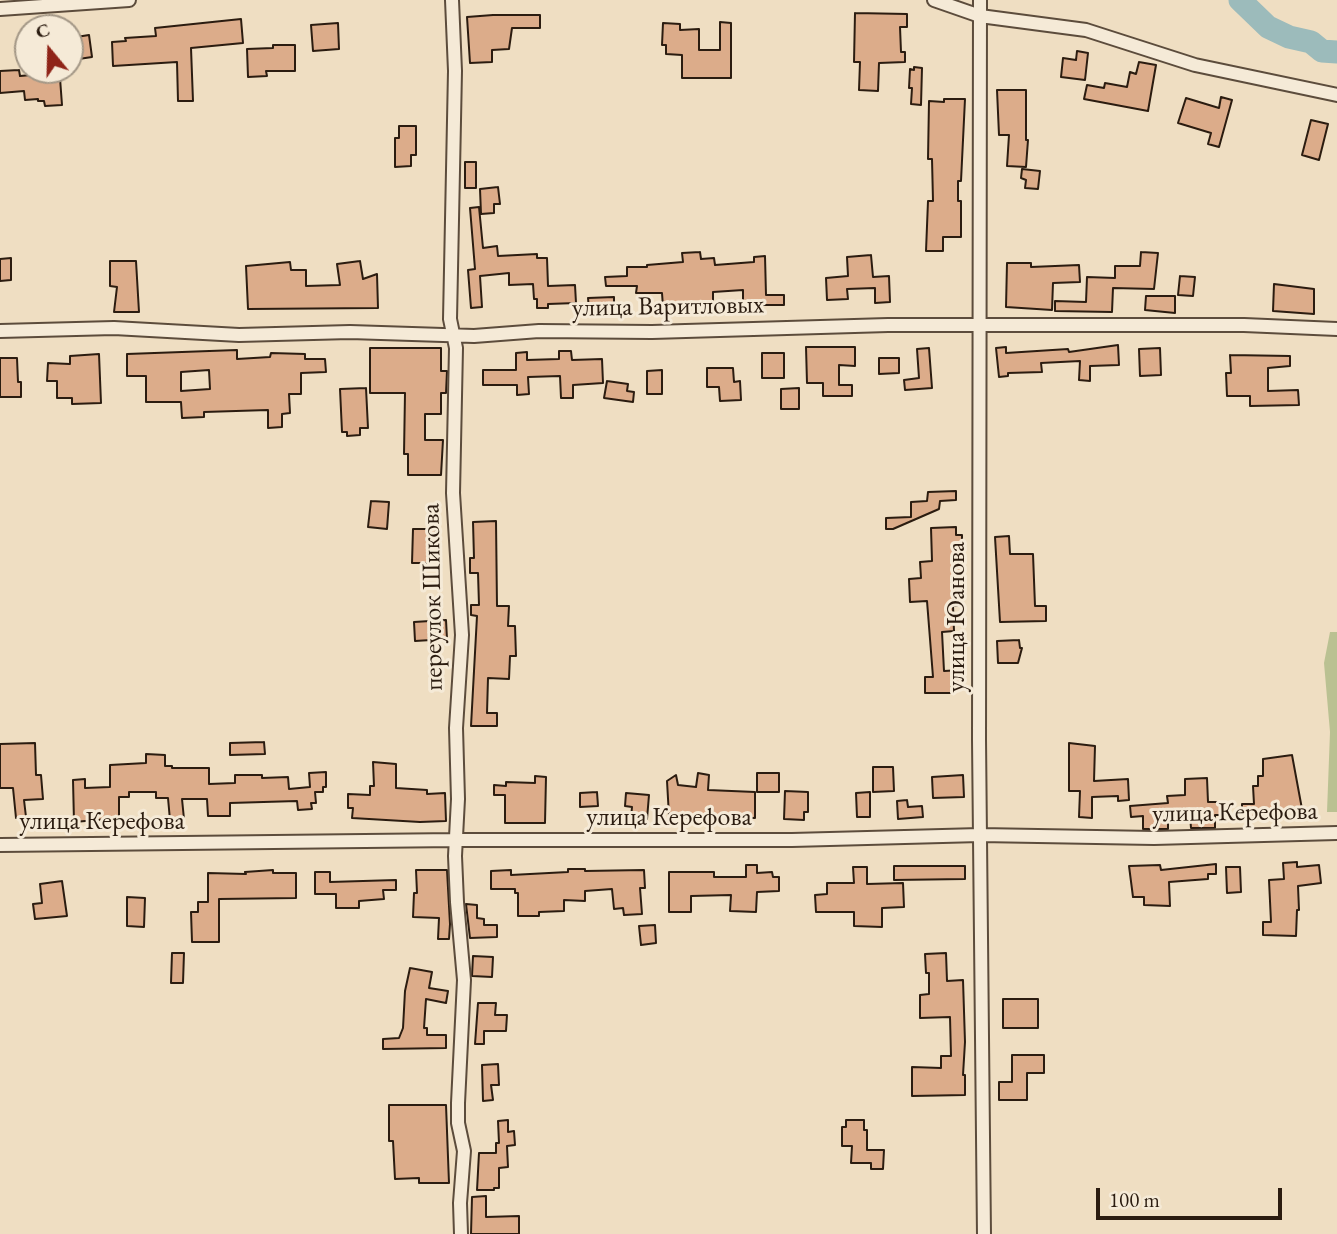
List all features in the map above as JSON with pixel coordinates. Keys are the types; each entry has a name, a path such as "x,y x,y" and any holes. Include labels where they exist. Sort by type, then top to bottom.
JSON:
{"street":[{"path":"0,9 129,0"},
{"name":"переулок Шикова","path":"452,0 455,71 450,319 456,348 453,493 462,635 456,729 457,902 464,980 458,1103 458,1124 464,1151 460,1203 461,1234"},
{"path":"934,0 980,16 1086,30 1195,65 1337,96"},
{"name":"улица Юанова","path":"979,0 980,835 984,1234"},
{"name":"улица Варитловых","path":"0,331 114,328 239,335 350,332 489,336 539,331 652,332 888,325 1244,325 1337,329"},
{"name":"улица Керефова","path":"0,845 778,840 980,835 1154,838 1337,833"}],"green space":[{"path":"1330,632 1337,632 1337,812 1327,812 1330,732 1324,663"}],"building":[{"path":"855,13 907,14 907,27 900,27 901,52 905,52 905,62 879,63 878,91 859,90 860,62 854,62"},
{"path":"540,15 540,28 512,28 509,49 492,50 492,62 470,63 467,17"},
{"path":"241,19 243,43 191,48 193,101 178,101 177,62 113,66 112,42 126,41 125,38 156,36 155,28"},
{"path":"720,22 731,23 731,78 682,78 682,55 666,54 666,45 662,45 663,23 680,24 680,30 699,29 699,50 720,50"},
{"path":"338,23 339,49 313,51 311,25"},
{"path":"89,35 92,57 84,58 84,36"},
{"path":"273,45 295,45 295,71 266,71 267,76 248,77 247,49 273,48"},
{"path":"1077,51 1088,53 1085,80 1061,77 1063,58 1076,60"},
{"path":"1139,62 1156,65 1148,111 1084,99 1087,85 1104,88 1105,83 1127,87 1130,72 1136,74"},
{"path":"914,67 922,68 921,105 911,104 910,69 914,70"},
{"path":"14,70 14,84 60,84 62,105 45,106 44,101 38,99 25,100 24,91 0,93 0,71"},
{"path":"997,90 1026,90 1026,167 1007,166 1009,135 999,135"},
{"path":"1221,97 1232,100 1219,147 1208,144 1211,133 1178,123 1186,98 1219,108"},
{"path":"944,99 965,99 961,181 958,181 961,237 943,237 943,251 926,251 928,201 933,201 932,159 928,159 929,101 944,102"},
{"path":"1311,120 1328,124 1319,160 1302,155"},
{"path":"399,126 416,126 416,155 411,155 411,166 395,167 395,138 399,138"},
{"path":"465,162 476,162 476,188 465,188"},
{"path":"1022,169 1040,171 1038,189 1025,188 1026,180 1021,178"},
{"path":"498,187 500,204 494,204 494,213 481,214 480,189"},
{"path":"479,207 483,248 497,246 498,256 537,254 537,258 547,258 548,286 575,285 576,303 548,304 548,308 537,308 533,284 509,285 509,273 480,276 482,307 471,308 468,270 475,269 470,208"},
{"path":"700,252 701,259 714,258 715,265 754,262 754,257 765,256 766,295 784,295 784,305 743,305 743,290 713,292 713,306 663,307 662,293 636,293 637,286 606,286 605,277 627,276 627,267 683,262 682,253"},
{"path":"1141,252 1158,253 1154,289 1113,288 1112,312 1055,311 1055,301 1086,302 1087,277 1115,278 1115,266 1140,266"},
{"path":"871,255 873,277 889,276 890,302 875,303 875,288 847,289 848,299 827,300 826,278 848,276 847,257"},
{"path":"11,258 11,280 0,281 0,259"},
{"path":"110,261 136,261 139,312 114,312 117,287 110,286"},
{"path":"360,261 363,279 377,274 378,308 248,309 246,266 290,262 291,270 306,270 306,286 340,285 337,264"},
{"path":"1007,263 1031,263 1031,267 1079,265 1080,282 1053,283 1052,310 1006,307"},
{"path":"1180,276 1195,277 1193,296 1178,295"},
{"path":"1274,284 1314,289 1314,314 1273,311"},
{"path":"1146,296 1175,296 1175,313 1145,310"},
{"path":"614,297 614,308 589,309 588,298"},
{"path":"1118,345 1119,365 1090,366 1090,381 1079,380 1080,361 1041,363 1042,372 1008,373 1008,376 999,377 996,348 1006,347 1006,353 1068,349 1069,352"},
{"path":"806,347 855,347 855,366 839,365 839,385 852,385 852,396 823,396 823,383 807,383"},
{"path":"370,348 441,348 441,371 447,371 446,393 441,393 441,414 425,414 425,440 443,440 441,475 408,475 408,454 404,454 405,393 370,393"},
{"path":"929,348 932,388 905,390 904,380 919,378 917,349"},
{"path":"1160,348 1161,375 1140,376 1139,349"},
{"path":"237,350 237,359 270,357 271,353 305,354 305,359 325,359 326,372 301,373 301,394 289,394 290,413 282,414 282,427 268,428 268,410 204,412 204,417 182,418 181,402 146,402 146,376 127,376 127,354","holes":["209,370 210,389 181,391 181,372"]},
{"path":"559,351 571,351 572,360 602,359 603,383 573,385 573,398 561,398 560,376 528,377 529,394 517,395 517,385 483,385 483,370 516,370 516,353 527,352 527,360 559,359"},
{"path":"762,353 784,353 784,378 762,378"},
{"path":"99,354 101,403 72,404 72,398 57,398 57,381 47,381 48,363 70,364 70,356"},
{"path":"1230,355 1290,356 1290,366 1268,368 1268,391 1298,390 1299,405 1250,406 1250,396 1227,396 1226,373 1231,373"},
{"path":"0,358 17,358 21,397 0,397"},
{"path":"879,358 899,358 899,373 879,374"},
{"path":"707,368 733,368 734,382 740,381 741,400 720,401 719,387 707,387"},
{"path":"662,370 662,394 647,394 647,371"},
{"path":"607,381 628,384 627,391 634,392 633,402 604,398"},
{"path":"366,388 368,428 360,428 360,435 347,436 347,432 342,432 340,389"},
{"path":"799,388 799,409 781,409 781,389"},
{"path":"956,491 956,500 940,501 939,509 893,529 886,529 886,518 911,517 911,502 927,501 928,492"},
{"path":"371,501 389,502 387,529 368,527"},
{"path":"496,521 497,606 509,606 508,626 515,626 516,656 510,656 509,679 488,678 487,713 497,713 497,726 471,726 477,616 471,615 471,605 479,605 478,573 470,573 470,558 474,558 473,522"},
{"path":"956,527 956,535 962,535 962,605 953,606 954,631 942,632 944,671 962,670 963,685 951,685 952,693 925,693 925,677 933,677 927,601 910,602 909,579 921,578 920,562 932,561 931,528"},
{"path":"413,529 436,529 438,547 431,547 430,563 412,563"},
{"path":"1009,536 1010,554 1033,554 1035,606 1046,606 1046,621 1000,622 995,537"},
{"path":"446,620 447,639 415,641 414,622"},
{"path":"1019,640 1022,648 1018,663 998,663 997,641"},
{"path":"264,742 265,754 230,755 230,743"},
{"path":"35,743 36,775 41,775 43,799 24,800 26,817 16,818 13,788 0,788 0,744"},
{"path":"1069,743 1095,746 1094,781 1128,779 1129,800 1118,801 1118,796 1092,797 1092,818 1079,817 1080,791 1069,791"},
{"path":"146,754 165,755 165,766 172,768 209,768 209,784 235,783 235,775 262,775 262,778 288,777 289,789 310,787 309,773 326,772 326,787 323,787 323,792 315,792 316,803 311,803 312,809 298,810 297,801 230,803 230,816 208,816 207,799 182,799 184,819 170,820 168,798 156,798 156,792 129,792 129,797 119,797 119,818 74,822 73,780 85,779 85,788 110,787 110,765 146,763"},
{"path":"1292,755 1302,809 1282,812 1283,816 1242,817 1242,804 1254,804 1253,786 1258,786 1258,776 1263,776 1263,759"},
{"path":"373,762 396,764 396,788 427,790 427,794 445,793 446,821 352,818 353,808 348,808 348,794 370,795 370,786 374,786"},
{"path":"873,767 893,767 894,791 873,792"},
{"path":"698,773 709,775 708,790 755,792 755,818 705,816 704,820 669,816 667,781 676,775 678,785 696,787"},
{"path":"757,773 779,773 779,792 757,792"},
{"path":"963,775 964,797 933,798 932,777"},
{"path":"535,776 546,777 545,823 505,823 505,795 494,795 494,785 506,786 506,782 535,783"},
{"path":"1207,778 1208,802 1220,802 1220,815 1215,815 1215,828 1191,828 1190,815 1168,817 1168,829 1143,829 1143,816 1131,817 1130,806 1168,803 1167,796 1185,795 1185,779"},
{"path":"785,791 808,792 808,812 804,812 804,820 784,819"},
{"path":"597,792 598,806 580,807 580,793"},
{"path":"870,792 870,817 857,817 856,793"},
{"path":"626,793 649,795 647,819 631,818 632,807 625,806"},
{"path":"907,800 908,807 922,806 923,817 898,819 897,801"},
{"path":"1297,862 1297,867 1319,865 1321,883 1298,886 1296,936 1263,935 1263,922 1271,922 1269,880 1284,879 1283,863"},
{"path":"1216,864 1216,874 1208,874 1208,879 1169,882 1170,906 1144,905 1144,897 1133,897 1129,866 1160,865 1161,870"},
{"path":"746,865 757,865 757,873 772,872 773,877 779,877 779,891 757,892 756,912 730,911 731,895 691,896 691,912 669,912 669,872 714,872 714,877 746,877"},
{"path":"894,866 965,866 965,879 894,880"},
{"path":"853,867 867,867 867,884 903,883 904,907 882,908 882,927 854,926 854,912 816,912 815,895 827,894 827,883 854,883"},
{"path":"1226,867 1240,867 1241,892 1227,893"},
{"path":"568,869 644,870 645,888 640,888 642,914 624,915 623,908 614,909 612,889 585,891 585,901 564,900 564,911 539,912 539,916 518,916 518,893 515,893 515,889 491,889 491,871 511,870 511,875 568,872"},
{"path":"273,870 273,873 296,873 296,898 219,899 219,942 192,942 191,912 198,912 198,902 208,902 208,873 246,874 245,872"},
{"path":"416,870 447,870 449,939 438,939 439,918 413,917 414,893 417,893"},
{"path":"315,872 330,872 330,882 396,880 396,890 383,890 384,899 359,901 359,908 336,908 336,894 315,894"},
{"path":"62,881 67,916 35,919 33,904 42,903 40,884"},
{"path":"127,897 145,898 144,927 127,926"},
{"path":"466,904 477,905 477,918 484,919 484,925 497,925 497,937 470,938"},
{"path":"655,925 656,943 641,945 639,926"},
{"path":"172,953 184,953 183,983 171,983"},
{"path":"946,953 947,981 963,980 965,1095 912,1096 912,1067 941,1068 941,1056 951,1056 950,1017 920,1018 920,995 929,994 925,954"},
{"path":"473,956 493,957 492,977 472,976"},
{"path":"410,968 432,972 429,988 448,991 446,1003 426,999 424,1028 427,1028 427,1035 446,1035 446,1048 383,1049 383,1039 399,1038 403,1028 405,991"},
{"path":"1003,999 1038,999 1038,1028 1003,1028"},
{"path":"478,1003 496,1003 495,1015 507,1015 506,1031 484,1031 484,1044 475,1044"},
{"path":"1012,1055 1044,1055 1044,1073 1027,1073 1027,1100 999,1100 999,1082 1012,1082"},
{"path":"498,1064 499,1085 491,1085 493,1100 483,1101 482,1065"},
{"path":"389,1105 446,1105 449,1183 419,1183 419,1178 395,1179 393,1141 389,1141"},
{"path":"508,1120 508,1132 514,1131 515,1145 507,1146 508,1167 499,1168 499,1188 477,1190 479,1153 496,1153 496,1143 499,1143 498,1121"},
{"path":"846,1120 864,1120 867,1150 884,1150 883,1169 871,1169 871,1163 851,1163 852,1146 842,1146 842,1127 846,1127"},
{"path":"486,1196 486,1217 519,1216 519,1234 471,1234 472,1197"}],"waterway":[{"path":"1240,0 1268,27 1289,37 1311,42 1322,51 1337,52"}]}
